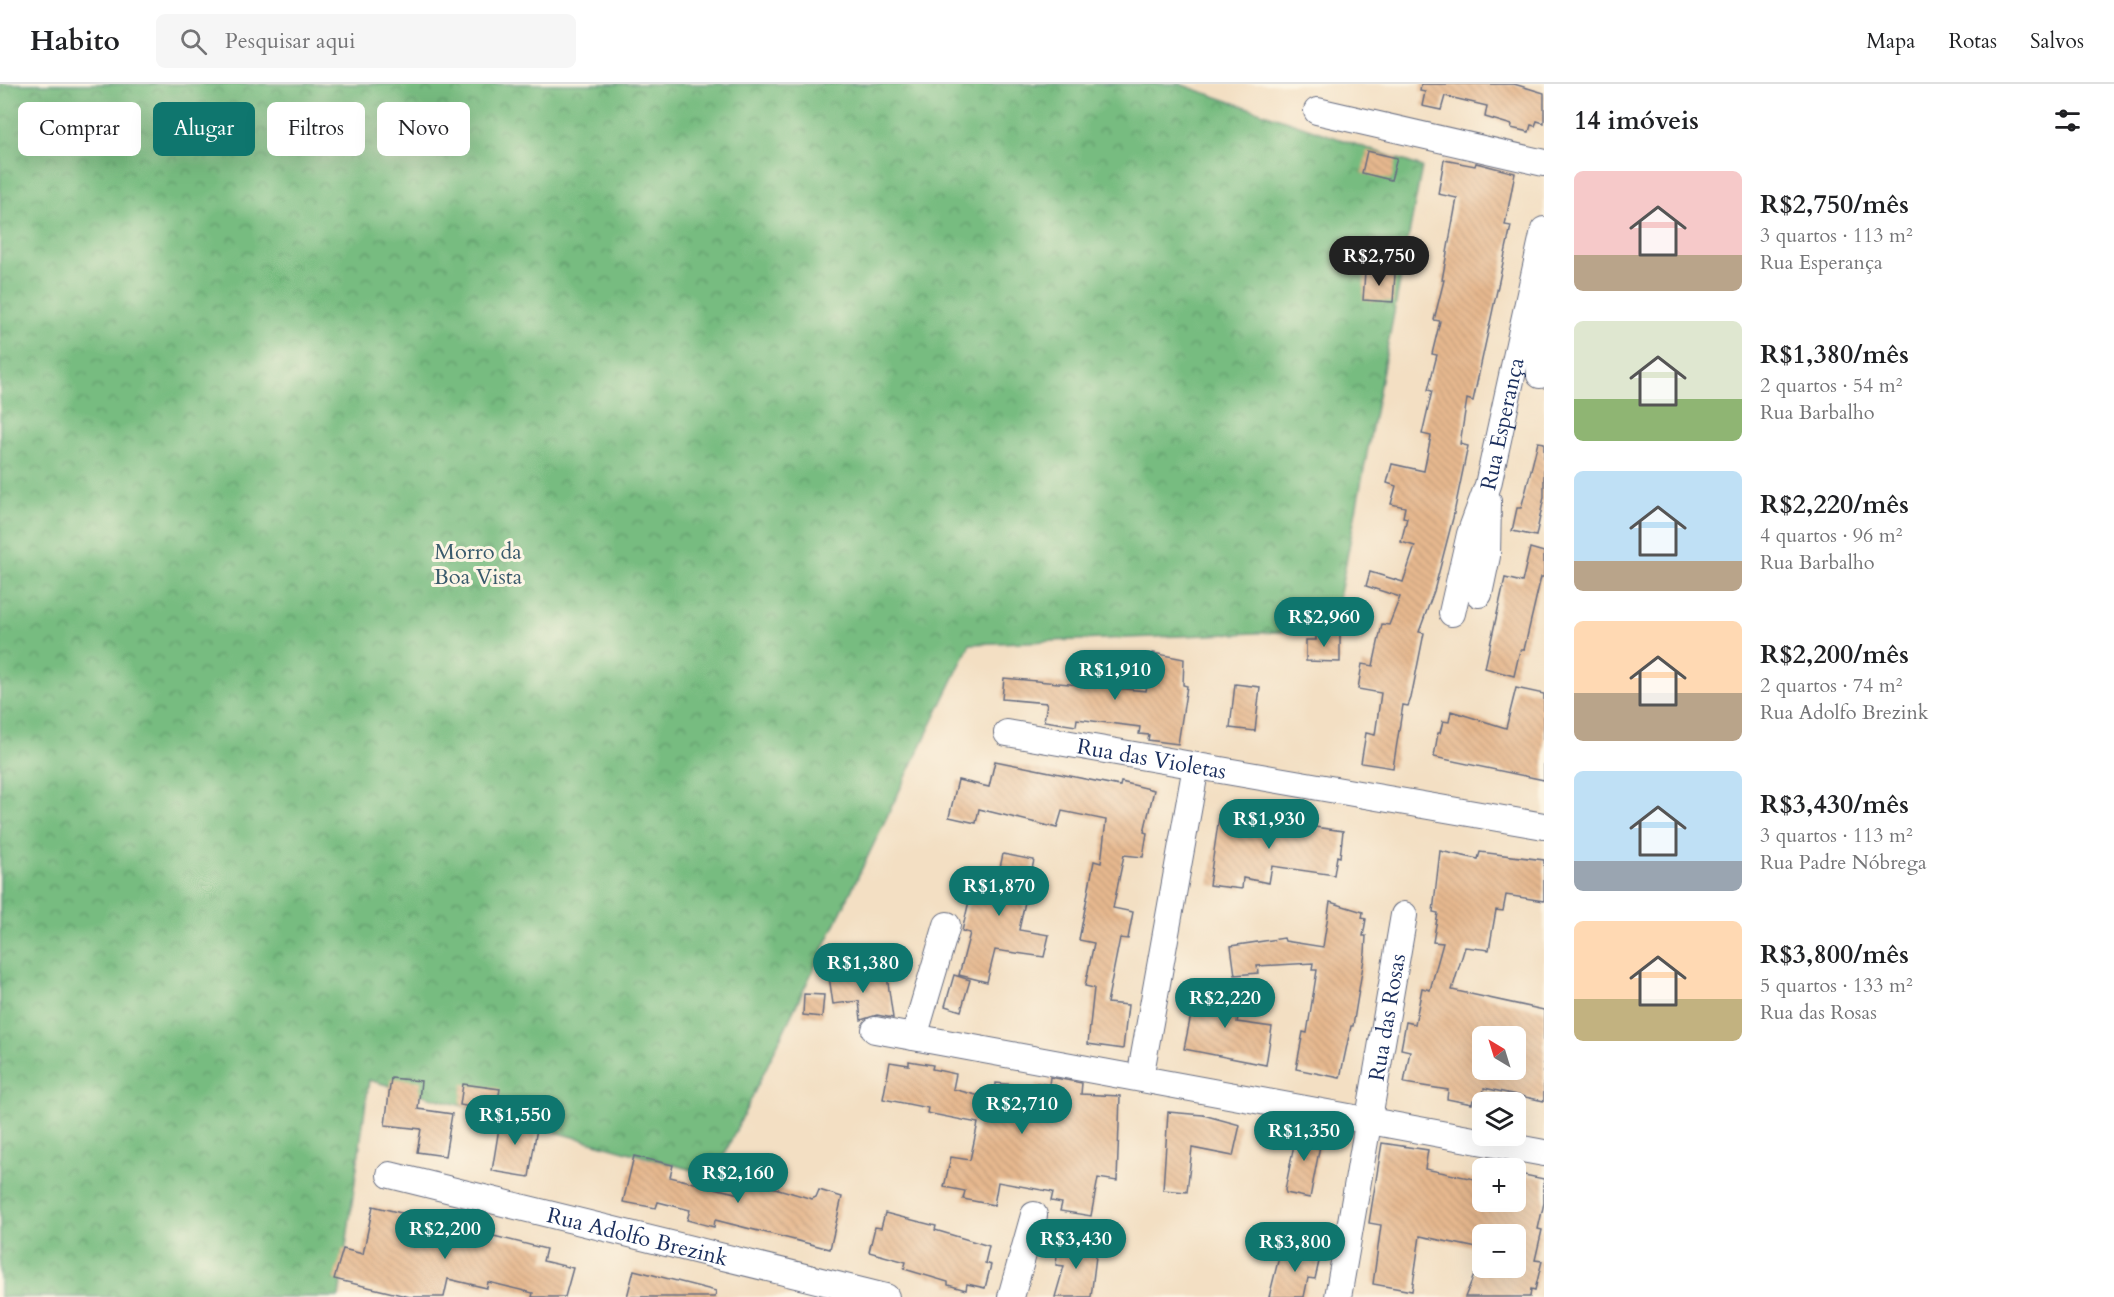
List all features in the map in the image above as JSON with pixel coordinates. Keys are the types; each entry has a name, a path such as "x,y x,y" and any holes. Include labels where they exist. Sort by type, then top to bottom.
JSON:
{"street":[{"path":"1317,111 1544,164"},
{"path":"1540,375 1543,233"},
{"name":"Rua Esperança","path":"1452,614 1470,534 1488,485 1543,233"},
{"path":"1479,594 1487,556 1488,485"},
{"name":"Rua das Violetas","path":"1007,733 1544,826"},
{"path":"1140,1078 1196,766"},
{"name":"Rua das Rosas","path":"1338,1297 1404,915"},
{"path":"915,1037 947,925"},
{"path":"875,1030 1544,1153"},
{"name":"Rua Adolfo Brezink","path":"390,1175 790,1286 886,1297"},
{"path":"1011,1297 1034,1215"}],"green space":[{"name":"Morro da Boa Vista","path":"0,84 1179,84 1422,167 1333,630 970,644 714,1176 369,1080 339,1297 0,1297"}],"building":[{"path":"1421,84 1514,84 1544,93 1544,123 1537,121 1535,126 1531,125 1529,132 1511,128 1512,125 1485,117 1487,106 1445,96 1441,110 1422,106 1425,92 1420,91"},
{"path":"1367,151 1397,158 1391,180 1362,173"},
{"path":"1444,160 1475,166 1476,163 1515,173 1505,225 1511,226 1473,401 1467,399 1460,444 1468,446 1453,518 1434,591 1419,632 1424,633 1411,698 1408,706 1403,705 1393,768 1361,763 1366,733 1375,735 1381,693 1358,689 1362,664 1373,666 1382,624 1389,625 1400,597 1366,586 1370,572 1403,582 1415,546 1401,542 1407,518 1403,517 1405,507 1391,504 1396,486 1387,483 1392,464 1424,471 1431,436 1422,434 1432,391 1428,390 1437,355 1432,354 1440,321 1434,320 1444,280 1442,280 1457,198 1438,194"},
{"path":"1365,272 1395,274 1393,302 1363,300"},
{"path":"1538,442 1544,443 1544,497 1536,536 1512,531 1517,508 1521,508"},
{"path":"1530,548 1544,552 1544,577 1541,577 1524,650 1520,650 1514,676 1485,668 1505,578 1522,582"},
{"path":"1340,633 1340,662 1306,661 1306,640 1316,640 1316,634"},
{"path":"1153,653 1184,659 1183,685 1187,686 1178,744 1148,740 1149,735 1139,734 1140,727 1077,719 1076,726 1044,721 1047,703 1002,699 1004,678 1146,691"},
{"path":"1235,684 1260,687 1255,731 1230,728"},
{"path":"1516,688 1544,694 1544,780 1434,757 1438,733 1440,733 1443,721 1449,722 1451,711 1506,728"},
{"path":"995,761 1120,786 1121,782 1154,790 1144,832 1147,833 1143,857 1124,855 1113,908 1133,912 1128,939 1120,938 1107,1003 1128,1005 1123,1049 1088,1044 1094,988 1085,986 1094,943 1079,940 1094,861 1101,863 1106,820 1062,811 1057,828 979,809 976,823 949,817 958,780 989,787"},
{"path":"1220,810 1252,815 1251,821 1285,827 1286,823 1343,831 1340,857 1337,856 1334,875 1272,866 1269,883 1243,878 1242,889 1209,885"},
{"path":"1440,851 1478,859 1480,852 1544,860 1544,901 1506,895 1503,911 1496,910 1489,950 1465,947 1452,990 1544,1010 1544,1101 1526,1097 1526,1092 1502,1092 1484,1088 1483,1092 1472,1092 1472,1104 1447,1099 1448,1090 1404,1083 1410,1051 1401,1049 1406,1022 1415,1024 1422,988 1430,990 1443,943 1433,942 1438,913 1433,912"},
{"path":"1003,854 1034,860 1019,930 1049,935 1044,957 995,950 987,982 959,975 970,933 962,931 970,897 966,896 972,874 986,877 988,869 999,872"},
{"path":"1330,902 1363,912 1362,918 1366,919 1363,936 1366,936 1365,953 1353,1026 1351,1026 1340,1078 1296,1069 1303,1032 1307,1033 1317,970 1312,970 1313,963 1257,966 1258,973 1235,975 1231,946 1284,938 1285,941 1323,947"},
{"path":"855,974 856,980 887,976 893,1018 877,1015 861,1020 859,1001 833,1004 829,976"},
{"path":"954,975 970,980 961,1011 945,1006"},
{"path":"1197,986 1243,995 1237,1022 1272,1027 1266,1065 1184,1049"},
{"path":"804,994 824,995 822,1017 803,1015"},
{"path":"909,1061 933,1065 932,1069 956,1074 953,1089 995,1100 996,1083 1037,1087 1037,1083 1049,1085 1050,1077 1082,1083 1081,1094 1120,1096 1117,1181 1098,1178 1091,1216 1060,1211 1062,1203 1051,1201 1053,1192 998,1182 994,1205 963,1199 965,1191 944,1187 951,1157 970,1160 978,1123 927,1113 928,1108 883,1099 890,1062 909,1065"},
{"path":"391,1078 421,1081 418,1109 452,1114 445,1156 417,1152 421,1129 385,1125"},
{"path":"463,1084 500,1089 496,1112 460,1105"},
{"path":"1168,1112 1203,1115 1240,1125 1233,1156 1192,1148 1187,1192 1163,1190"},
{"path":"501,1116 538,1122 529,1177 492,1171"},
{"path":"1298,1125 1323,1130 1310,1198 1286,1193 1285,1190"},
{"path":"1382,1143 1428,1150 1425,1169 1472,1179 1472,1212 1526,1212 1526,1175 1544,1179 1544,1203 1538,1229 1542,1230 1535,1260 1542,1261 1535,1290 1531,1289 1530,1297 1465,1297 1473,1278 1526,1278 1526,1224 1472,1224 1472,1247 1420,1236 1412,1291 1373,1284 1381,1225 1369,1223"},
{"path":"634,1156 673,1165 670,1177 739,1194 746,1169 768,1176 765,1185 812,1199 816,1197 819,1190 842,1197 830,1249 715,1220 714,1227 687,1220 690,1210 658,1202 656,1208 623,1202"},
{"path":"373,1206 546,1249 543,1261 573,1268 565,1297 532,1297 533,1293 488,1282 487,1288 448,1279 444,1297 410,1297 334,1279 343,1249 363,1254"},
{"path":"885,1213 936,1226 935,1230 989,1246 985,1263 991,1265 985,1288 967,1284 966,1290 948,1285 948,1282 904,1269 906,1262 869,1252 875,1227 881,1228"},
{"path":"1058,1243 1097,1248 1091,1297 1055,1297 1064,1266 1056,1265"},
{"path":"1291,1247 1321,1253 1315,1279 1308,1278 1304,1297 1269,1297 1279,1257 1288,1259"},
{"path":"634,1270 716,1291 715,1297 627,1297"}]}
